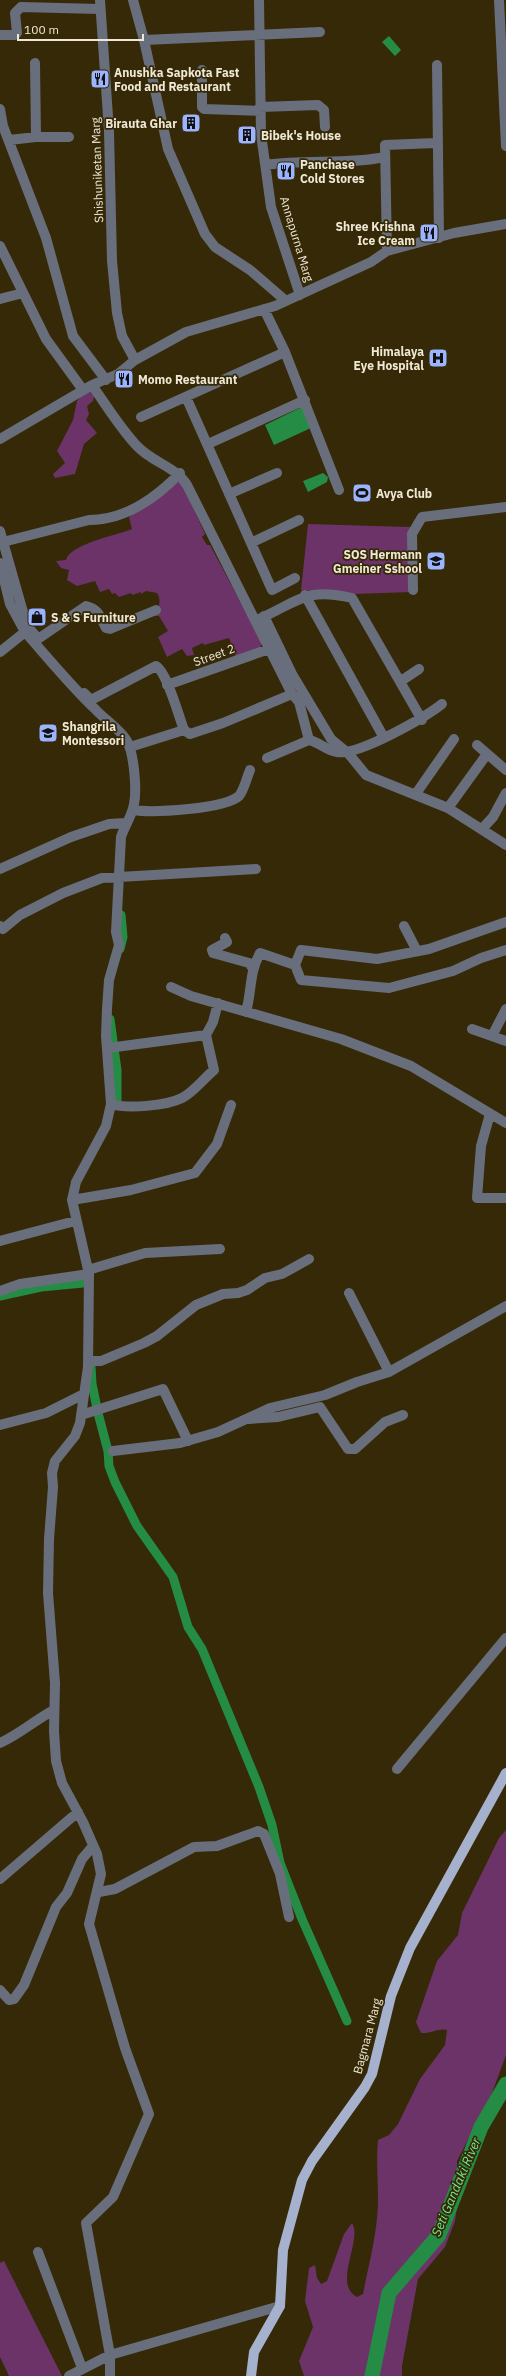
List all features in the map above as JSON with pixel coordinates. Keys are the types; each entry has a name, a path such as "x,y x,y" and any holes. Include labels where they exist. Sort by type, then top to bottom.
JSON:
{"main road":[{"name":"Bagmara Marg","path":"251,2376 254,2352 280,2306 283,2250 302,2180 312,2161 365,2087 372,2074 391,1996 410,1948 506,1772"}],"street":[{"path":"133,0 144,40 168,149 205,234 215,247 250,270 286,301"},
{"name":"Annapurna Marg","path":"259,0 261,109 271,207 300,295"},
{"path":"499,0 506,146"},
{"path":"0,35 15,36 17,33 15,13 22,6 99,4"},
{"name":"Shishuniketan Marg","path":"99,4 110,131 112,261 117,313 122,336 135,360"},
{"path":"144,40 320,32"},
{"path":"35,63 36,137"},
{"path":"437,66 436,143 439,238"},
{"path":"202,70 202,107 204,109 261,109 318,105 324,110 325,127"},
{"path":"0,109 3,126 46,238 73,336 106,380"},
{"path":"9,140 36,137 69,137"},
{"path":"386,251 385,147 388,144 436,143"},
{"path":"266,165 315,161 362,162 385,157"},
{"path":"0,439 87,387 106,380 135,360 186,332 286,301 371,262 386,251 454,233 506,224"},
{"path":"0,246 46,339 138,447 158,462 180,473 254,621 292,694 299,702 309,740"},
{"path":"0,298 23,293"},
{"path":"264,309 305,400 339,490"},
{"path":"141,417 284,352"},
{"path":"186,397 272,590 295,578"},
{"path":"208,444 305,400"},
{"path":"3,542 89,520 98,520 129,513 180,473"},
{"path":"229,494 277,473"},
{"path":"413,590 412,534 422,517 506,507"},
{"path":"251,543 299,520"},
{"path":"0,531 27,626 59,668 92,700 156,666 160,670 167,685 184,730 190,734 292,694"},
{"path":"0,563 10,604 25,632 94,708 127,740 133,758 135,802 133,810 125,823 121,837 116,932 118,945 109,980 107,1009 112,1048 111,1104 106,1126 76,1182 72,1200 75,1221 85,1250 89,1272 88,1361 81,1415 74,1436 54,1460 49,1539 48,1593 55,1683 54,1710 56,1761 62,1783 78,1812 93,1846 101,1874 99,1892 89,1924 124,2048 149,2114 113,2197 86,2223 110,2355 110,2376"},
{"path":"254,621 305,595 322,592 352,598 422,720"},
{"path":"305,595 383,736"},
{"path":"38,639 86,606 94,608 100,613 106,628 110,629 156,610"},
{"path":"264,616 292,674 331,739 348,753 366,775 448,808 506,845"},
{"path":"0,652 25,632"},
{"name":"Street 2","path":"167,685 269,649"},
{"path":"401,681 419,669"},
{"path":"267,758 309,740 317,742 334,752 348,753 383,736 422,720 442,704"},
{"path":"130,747 184,730"},
{"path":"415,795 454,739"},
{"path":"477,745 506,770"},
{"path":"448,808 487,754"},
{"path":"133,810 166,812 232,800 240,795 250,770"},
{"path":"482,829 493,817 506,793"},
{"path":"0,868 72,837 108,824 125,823"},
{"path":"0,926 3,929 20,914 84,884 102,878 256,869"},
{"path":"506,922 417,951 378,959 301,950 295,965 301,980 389,988 453,970 481,958 506,950"},
{"path":"404,926 417,951"},
{"path":"225,938 226,942 212,950 213,953 249,963 252,967"},
{"path":"246,1012 251,992 252,967 260,953 295,965"},
{"path":"171,987 191,996 341,1039 411,1066 506,1123"},
{"path":"111,1104 121,1108 160,1103 181,1098 214,1070 206,1035 213,1022 218,1003"},
{"path":"492,1036 506,1009"},
{"path":"472,1029 506,1041"},
{"path":"112,1048 206,1035"},
{"path":"72,1200 131,1190 195,1172 217,1144 231,1105"},
{"path":"490,1114 482,1146 477,1198 506,1198"},
{"path":"0,1241 75,1221"},
{"path":"0,1291 20,1284 89,1272 145,1253 220,1249"},
{"path":"88,1361 101,1361 144,1343 157,1336 196,1305 223,1294 242,1292 265,1278 282,1274 309,1258"},
{"path":"349,1293 389,1372"},
{"path":"113,1451 188,1441 218,1432 270,1408 325,1395 357,1382 389,1372 506,1306"},
{"path":"81,1415 163,1389 188,1441"},
{"path":"0,1425 46,1413 84,1394"},
{"path":"246,1419 267,1419 320,1407 348,1449 355,1449 385,1422 403,1415"},
{"path":"397,1770 506,1638"},
{"path":"0,1743 28,1728 40,1717 54,1710"},
{"path":"0,1879 78,1812"},
{"path":"99,1892 116,1889 190,1849 217,1846 258,1831 264,1834 280,1874 289,1916"},
{"path":"0,1990 9,2000 14,1999 24,1985 56,1907 67,1893 82,1859 93,1846"},
{"path":"38,2252 82,2368"},
{"path":"69,2376 110,2355 280,2306"}],"shaded area":[{"path":"389,36 401,50 395,56 382,42"},
{"path":"87,388 95,393 93,401 87,406 89,414 86,420 97,433 84,444 75,474 55,478 53,474 65,463 57,451 73,420 77,401"},
{"path":"306,405 313,427 274,445 265,425"},
{"path":"323,473 328,477 327,482 308,492 303,481"},
{"path":"179,477 205,534 202,537 207,545 210,545 262,643 260,648 236,657 229,638 204,645 203,643 192,648 194,655 187,656 182,649 167,657 158,637 168,631 159,616 152,616 159,605 159,596 157,593 146,591 141,594 141,592 132,595 131,593 119,597 115,593 112,594 109,589 100,592 95,581 77,586 67,580 69,570 61,568 56,561 66,560 69,554 85,545 132,529 129,517"},
{"path":"308,524 410,527 411,592 354,594 301,590"},
{"path":"506,1830 506,2055 492,2093 457,2161 458,2200 455,2221 445,2247 418,2279 402,2366 402,2376 304,2376 299,2361 313,2327 305,2301 309,2268 315,2265 317,2278 321,2284 327,2281 344,2234 352,2223 354,2240 347,2272 347,2282 350,2291 357,2297 363,2294 373,2247 378,2211 378,2140 389,2135 398,2124 420,2079 445,2045 447,2030 421,2033 416,2022 437,1961 458,1935 462,1913 499,1838"},
{"path":"4,2261 62,2376 9,2376 0,2357 0,2263"}],"waterway":[{"path":"120,949 123,937 121,915"},
{"path":"110,1019 117,1070 117,1103"},
{"path":"0,1296 41,1287 83,1283"},
{"path":"91,1366 92,1384 97,1408"},
{"path":"98,1413 108,1451 109,1466 115,1482 137,1526 173,1577 188,1627 202,1649 259,1787 272,1825 280,1863 302,1919 347,2021"},
{"name":"Seti Gandaki River","path":"372,2376 389,2293 439,2235 481,2127 506,2084"}],"place":[{"name":"Anushka Sapkota Fast Food and Restaurant","path":"100,79"},
{"name":"Birauta Ghar","path":"191,123"},
{"name":"Bibek's House","path":"247,135"},
{"name":"Panchase Cold Stores","path":"286,171"},
{"name":"Shree Krishna Ice Cream","path":"429,233"},
{"name":"Himalaya Eye Hospital","path":"438,358"},
{"name":"Momo Restaurant","path":"124,379"},
{"name":"Avya Club","path":"362,493"},
{"name":"SOS Hermann Gmeiner Sshool","path":"436,561"},
{"name":"S & S Furniture","path":"37,617"},
{"name":"Shangrila Montessori","path":"48,733"}]}
